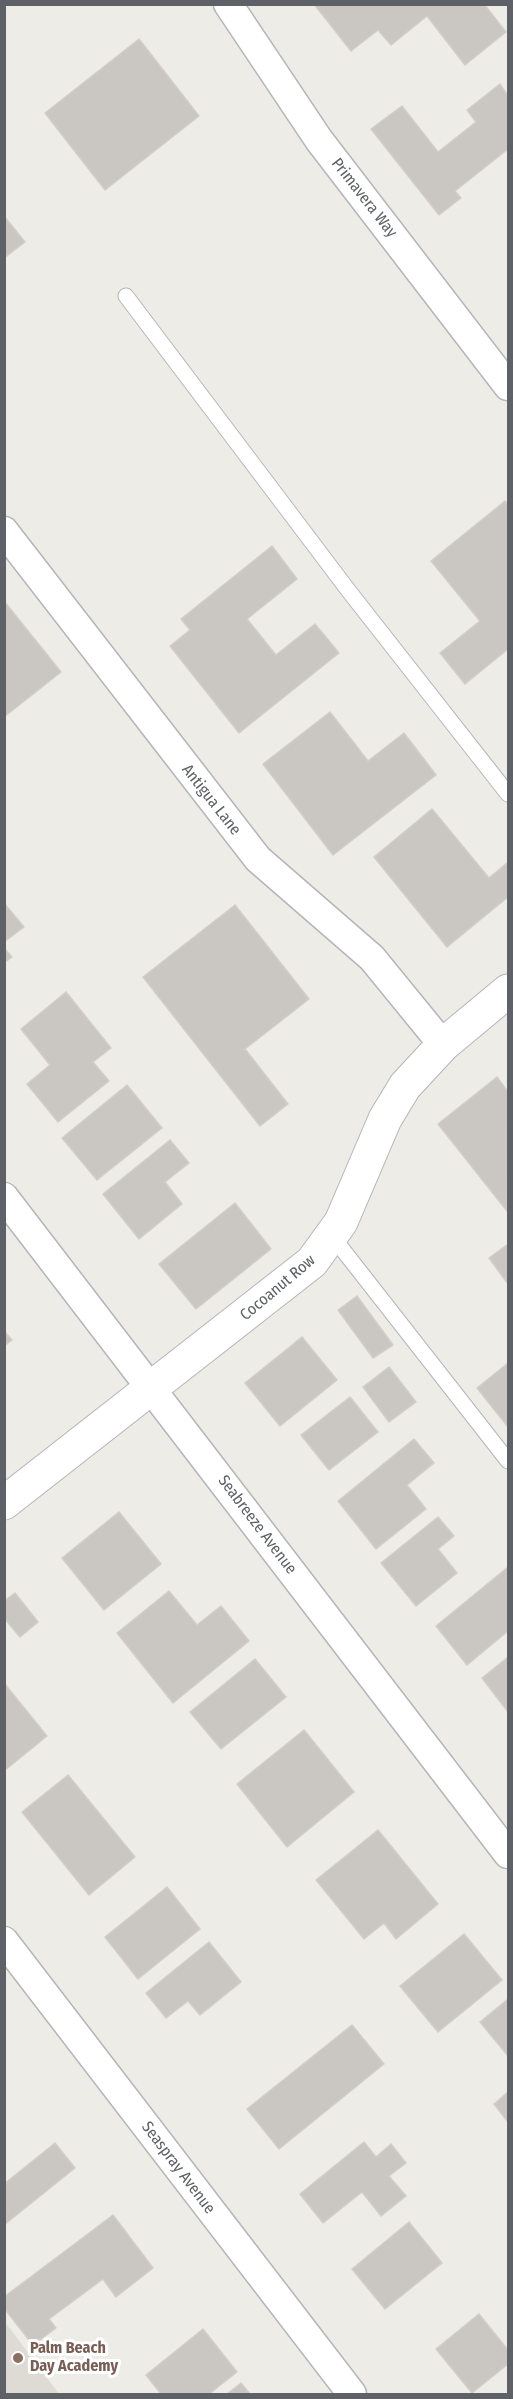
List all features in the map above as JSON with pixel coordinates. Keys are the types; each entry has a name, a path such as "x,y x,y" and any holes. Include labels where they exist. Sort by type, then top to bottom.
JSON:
{"street":[{"name":"Primavera Way","path":"228,4 319,140 508,386"},
{"name":"Antigua Lane","path":"4,531 258,859 372,958 443,1045"},
{"name":"Cocoanut Row","path":"4,1503 299,1274 332,1236 350,1205 391,1110 405,1086 443,1045 508,991"},
{"name":"Seabreeze Avenue","path":"4,1197 508,1854"},
{"name":"Seaspray Avenue","path":"4,1941 352,2394"}],"lane":[{"path":"126,296 348,590 508,794"},
{"path":"332,1236 508,1461"}],"shaded area":[{"name":"Palm Beach Day Academy","path":"5,2322 59,2394 5,2394"}],"building":[{"path":"314,4 484,4 506,32 465,65 427,16 391,45 378,30 351,51"},
{"path":"139,39 199,116 105,190 45,113"},
{"path":"500,84 508,96 508,149 455,191 461,198 439,215 371,129 402,106 438,152 476,122 467,110"},
{"path":"4,216 25,242 4,258"},
{"path":"505,501 508,505 508,649 465,684 440,653 480,621 431,561"},
{"path":"272,546 297,579 247,619 276,655 315,624 339,653 239,733 170,646 190,630 181,619"},
{"path":"4,601 61,672 4,717"},
{"path":"330,712 368,761 404,733 436,775 333,855 263,764"},
{"path":"432,809 489,878 508,862 508,897 447,947 374,857"},
{"path":"4,903 24,927 4,942"},
{"path":"235,905 309,999 245,1049 288,1104 260,1126 143,977"},
{"path":"4,948 12,957 4,963"},
{"path":"66,992 111,1048 93,1062 109,1081 58,1122 27,1084 50,1065 21,1029"},
{"path":"497,1077 508,1092 507,1211 438,1124"},
{"path":"127,1085 162,1128 97,1180 62,1138"},
{"path":"170,1140 189,1163 165,1182 182,1204 139,1239 103,1194"},
{"path":"235,1203 271,1249 196,1309 159,1264"},
{"path":"508,1244 508,1284 489,1258"},
{"path":"357,1296 393,1345 373,1358 338,1310"},
{"path":"4,1331 12,1340 4,1346"},
{"path":"302,1337 337,1380 280,1426 245,1383"},
{"path":"508,1363 508,1427 477,1388"},
{"path":"389,1367 416,1402 389,1422 363,1387"},
{"path":"350,1397 378,1432 329,1470 301,1435"},
{"path":"414,1439 434,1463 407,1485 426,1509 376,1549 338,1501"},
{"path":"119,1512 161,1564 104,1610 62,1558"},
{"path":"438,1517 454,1536 438,1549 457,1573 416,1606 381,1563"},
{"path":"508,1567 508,1631 467,1665 436,1626"},
{"path":"169,1591 197,1625 221,1606 249,1641 173,1703 117,1633"},
{"path":"15,1593 38,1622 20,1637 4,1618 4,1601"},
{"path":"508,1657 508,1712 482,1678"},
{"path":"255,1659 286,1697 221,1749 190,1712"},
{"path":"4,1683 47,1736 4,1771"},
{"path":"304,1730 354,1792 287,1847 237,1784"},
{"path":"68,1775 135,1857 89,1895 22,1812"},
{"path":"378,1830 438,1904 396,1939 384,1923 364,1939 316,1880"},
{"path":"167,1887 200,1929 138,1979 105,1937"},
{"path":"464,1934 502,1980 438,2032 400,1986"},
{"path":"209,1942 241,1982 200,2015 188,2001 166,2018 146,1993"},
{"path":"508,1999 508,2056 480,2022"},
{"path":"352,2025 384,2064 279,2149 247,2109"},
{"path":"508,2092 508,2122 494,2104"},
{"path":"364,2142 376,2157 391,2144 406,2163 389,2176 406,2196 381,2216 362,2192 323,2223 300,2194"},
{"path":"55,2143 75,2168 4,2225 4,2184"},
{"path":"113,2215 153,2268 116,2297 103,2279 49,2319 56,2328 33,2345 4,2308 4,2297"},
{"path":"409,2222 442,2263 385,2309 352,2269"},
{"path":"479,2314 508,2350 508,2364 472,2393 436,2349"},
{"path":"203,2329 237,2372 209,2394 161,2394 146,2375"},
{"path":"241,2383 250,2394 227,2394"}],"place":[{"name":"Palm Beach Day Academy","path":"18,2358"}]}
